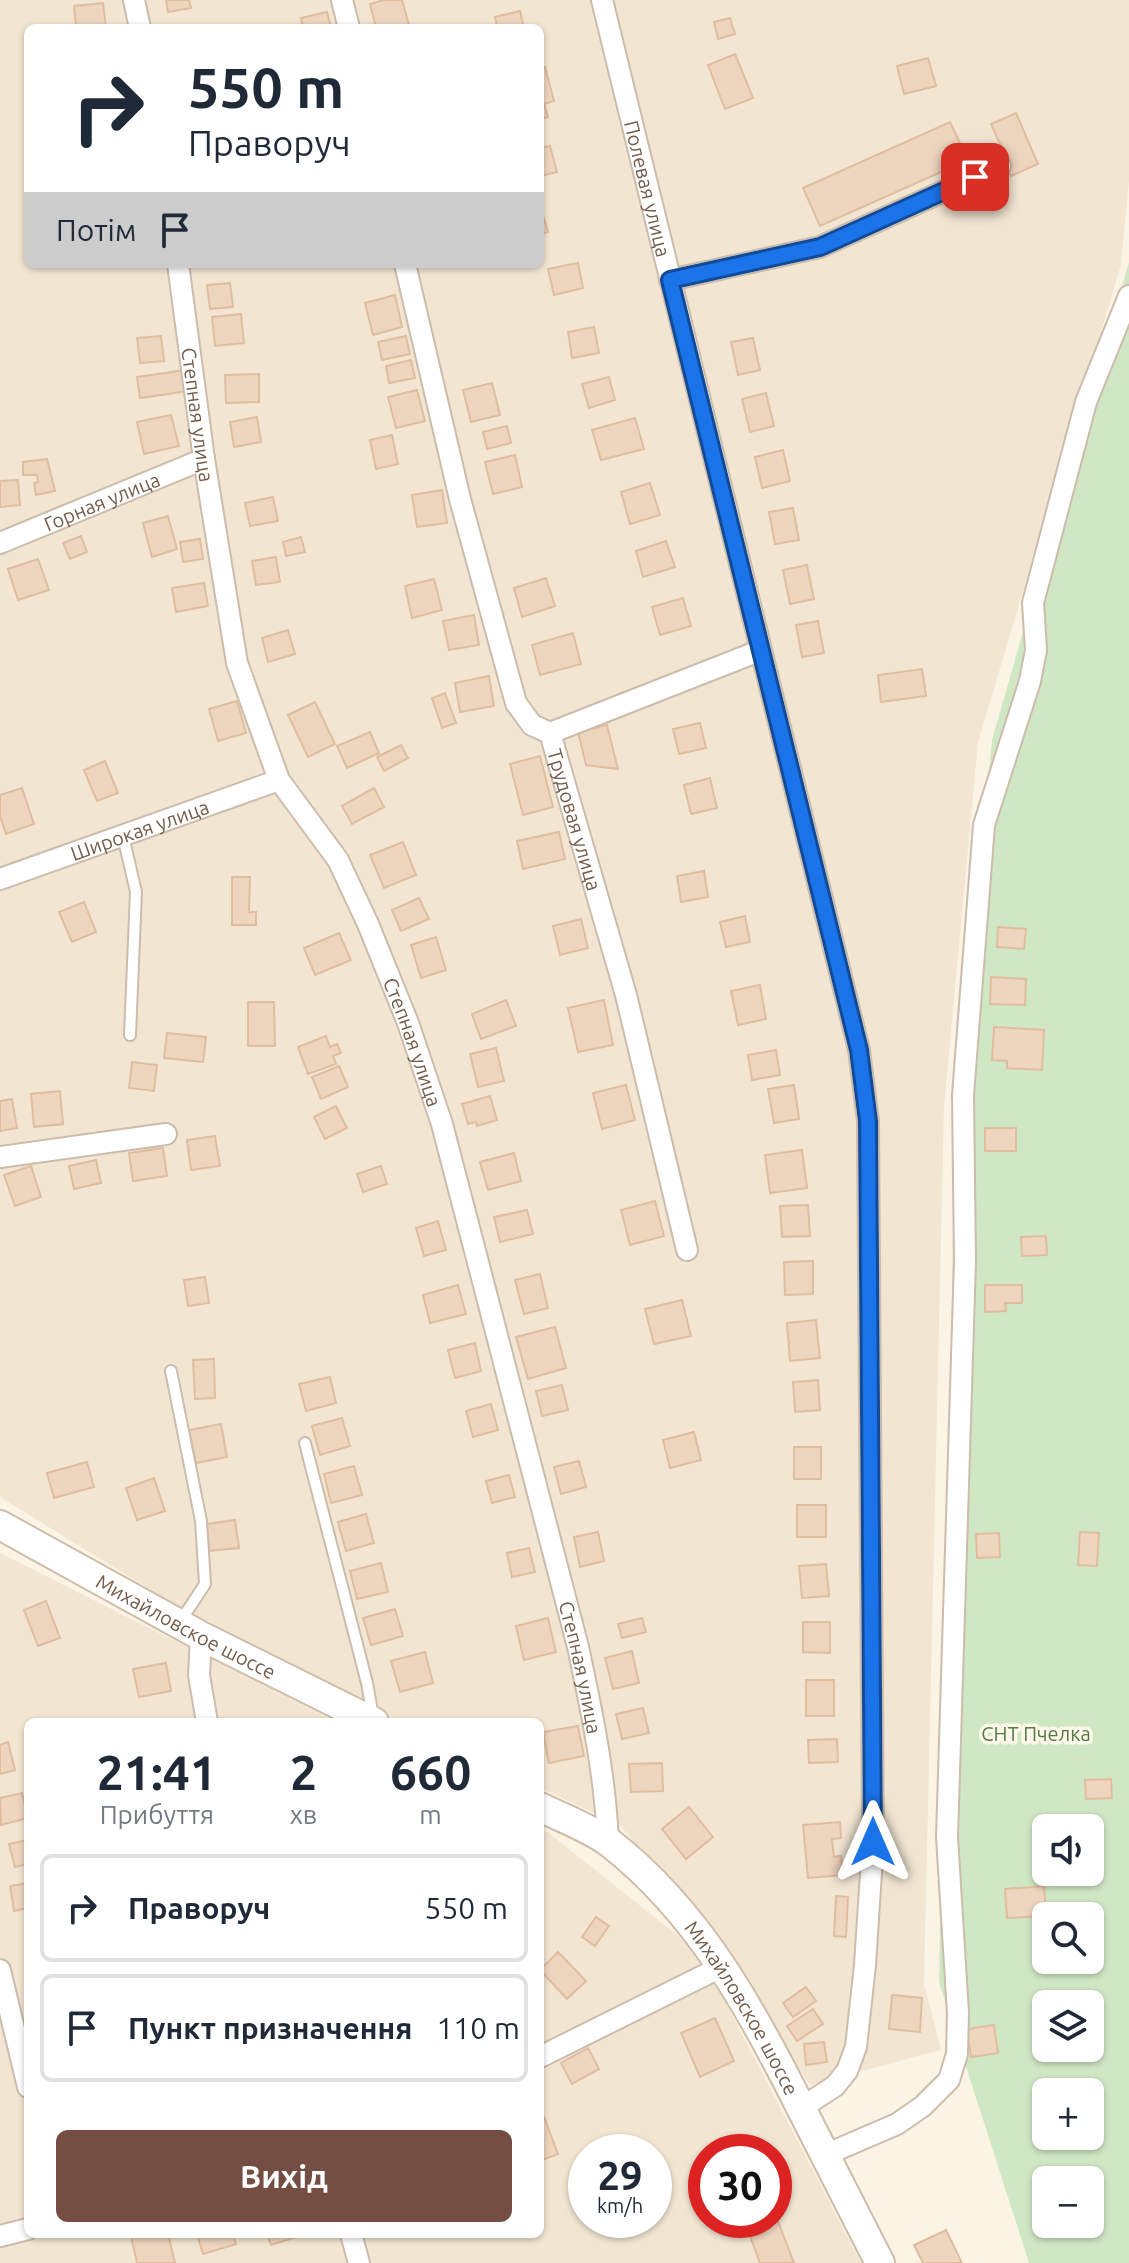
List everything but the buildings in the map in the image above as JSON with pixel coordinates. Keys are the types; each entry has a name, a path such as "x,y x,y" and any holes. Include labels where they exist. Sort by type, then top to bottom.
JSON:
{"main road":[{"name":"Михайловское шоссе","path":"0,1525 190,1629 366,1718"},
{"name":"Михайловское шоссе","path":"544,1809 608,1841 667,1895 723,1966 771,2048 880,2263"}],"street":[{"path":"134,0 139,24"},
{"path":"342,0 348,24"},
{"name":"Полевая улица","path":"602,0 859,1050 868,1121 873,1842 865,1965 856,2047 847,2071 835,2086 801,2108"},
{"path":"670,280 820,247 1000,166"},
{"name":"Степная улица","path":"179,268 204,459 237,663 279,780 338,860 368,924 408,1023 442,1124 578,1647 606,1790 608,1841"},
{"name":"Трудовая улица","path":"406,268 460,499 516,703 532,725 550,733 626,995 687,1250"},
{"path":"825,2155 897,2124 923,2106 949,2080 957,2054 958,2013 947,1837 965,1261 963,1095 984,825 1030,681 1036,650 1033,603 1086,402 1129,296"},
{"name":"Горная улица","path":"0,543 204,459"},
{"path":"550,733 759,651"},
{"name":"Широкая улица","path":"0,879 279,780"},
{"path":"0,1157 166,1134"},
{"path":"190,1629 206,1718"},
{"path":"544,2055 723,1966"},
{"path":"0,1970 24,2070"},
{"path":"0,2236 24,2230"},
{"path":"352,2238 359,2263"}],"lane":[{"path":"123,836 136,892 130,1035"},
{"path":"171,1371 201,1521 205,1584 190,1629"},
{"path":"305,1443 373,1718"}],"shaded area":[{"path":"0,0 1129,0 1129,181 1121,265 978,742 944,1107 924,1983 941,2050 810,2085 730,1963 620,1825 544,1790 544,1718 392,1718 162,1597 0,1497"},
{"path":"0,1553 328,1718 24,1718 24,2238 544,2238 544,1829 682,1939 716,1984 861,2263 0,2263"}],"green space":[{"name":"СНТ Пчелка","path":"1129,262 1129,2263 1029,2263 939,1982 955,1133 992,740"}],"route":[{"path":"873,1842 868,1121 859,1050 670,280 820,247 975,177"}]}
